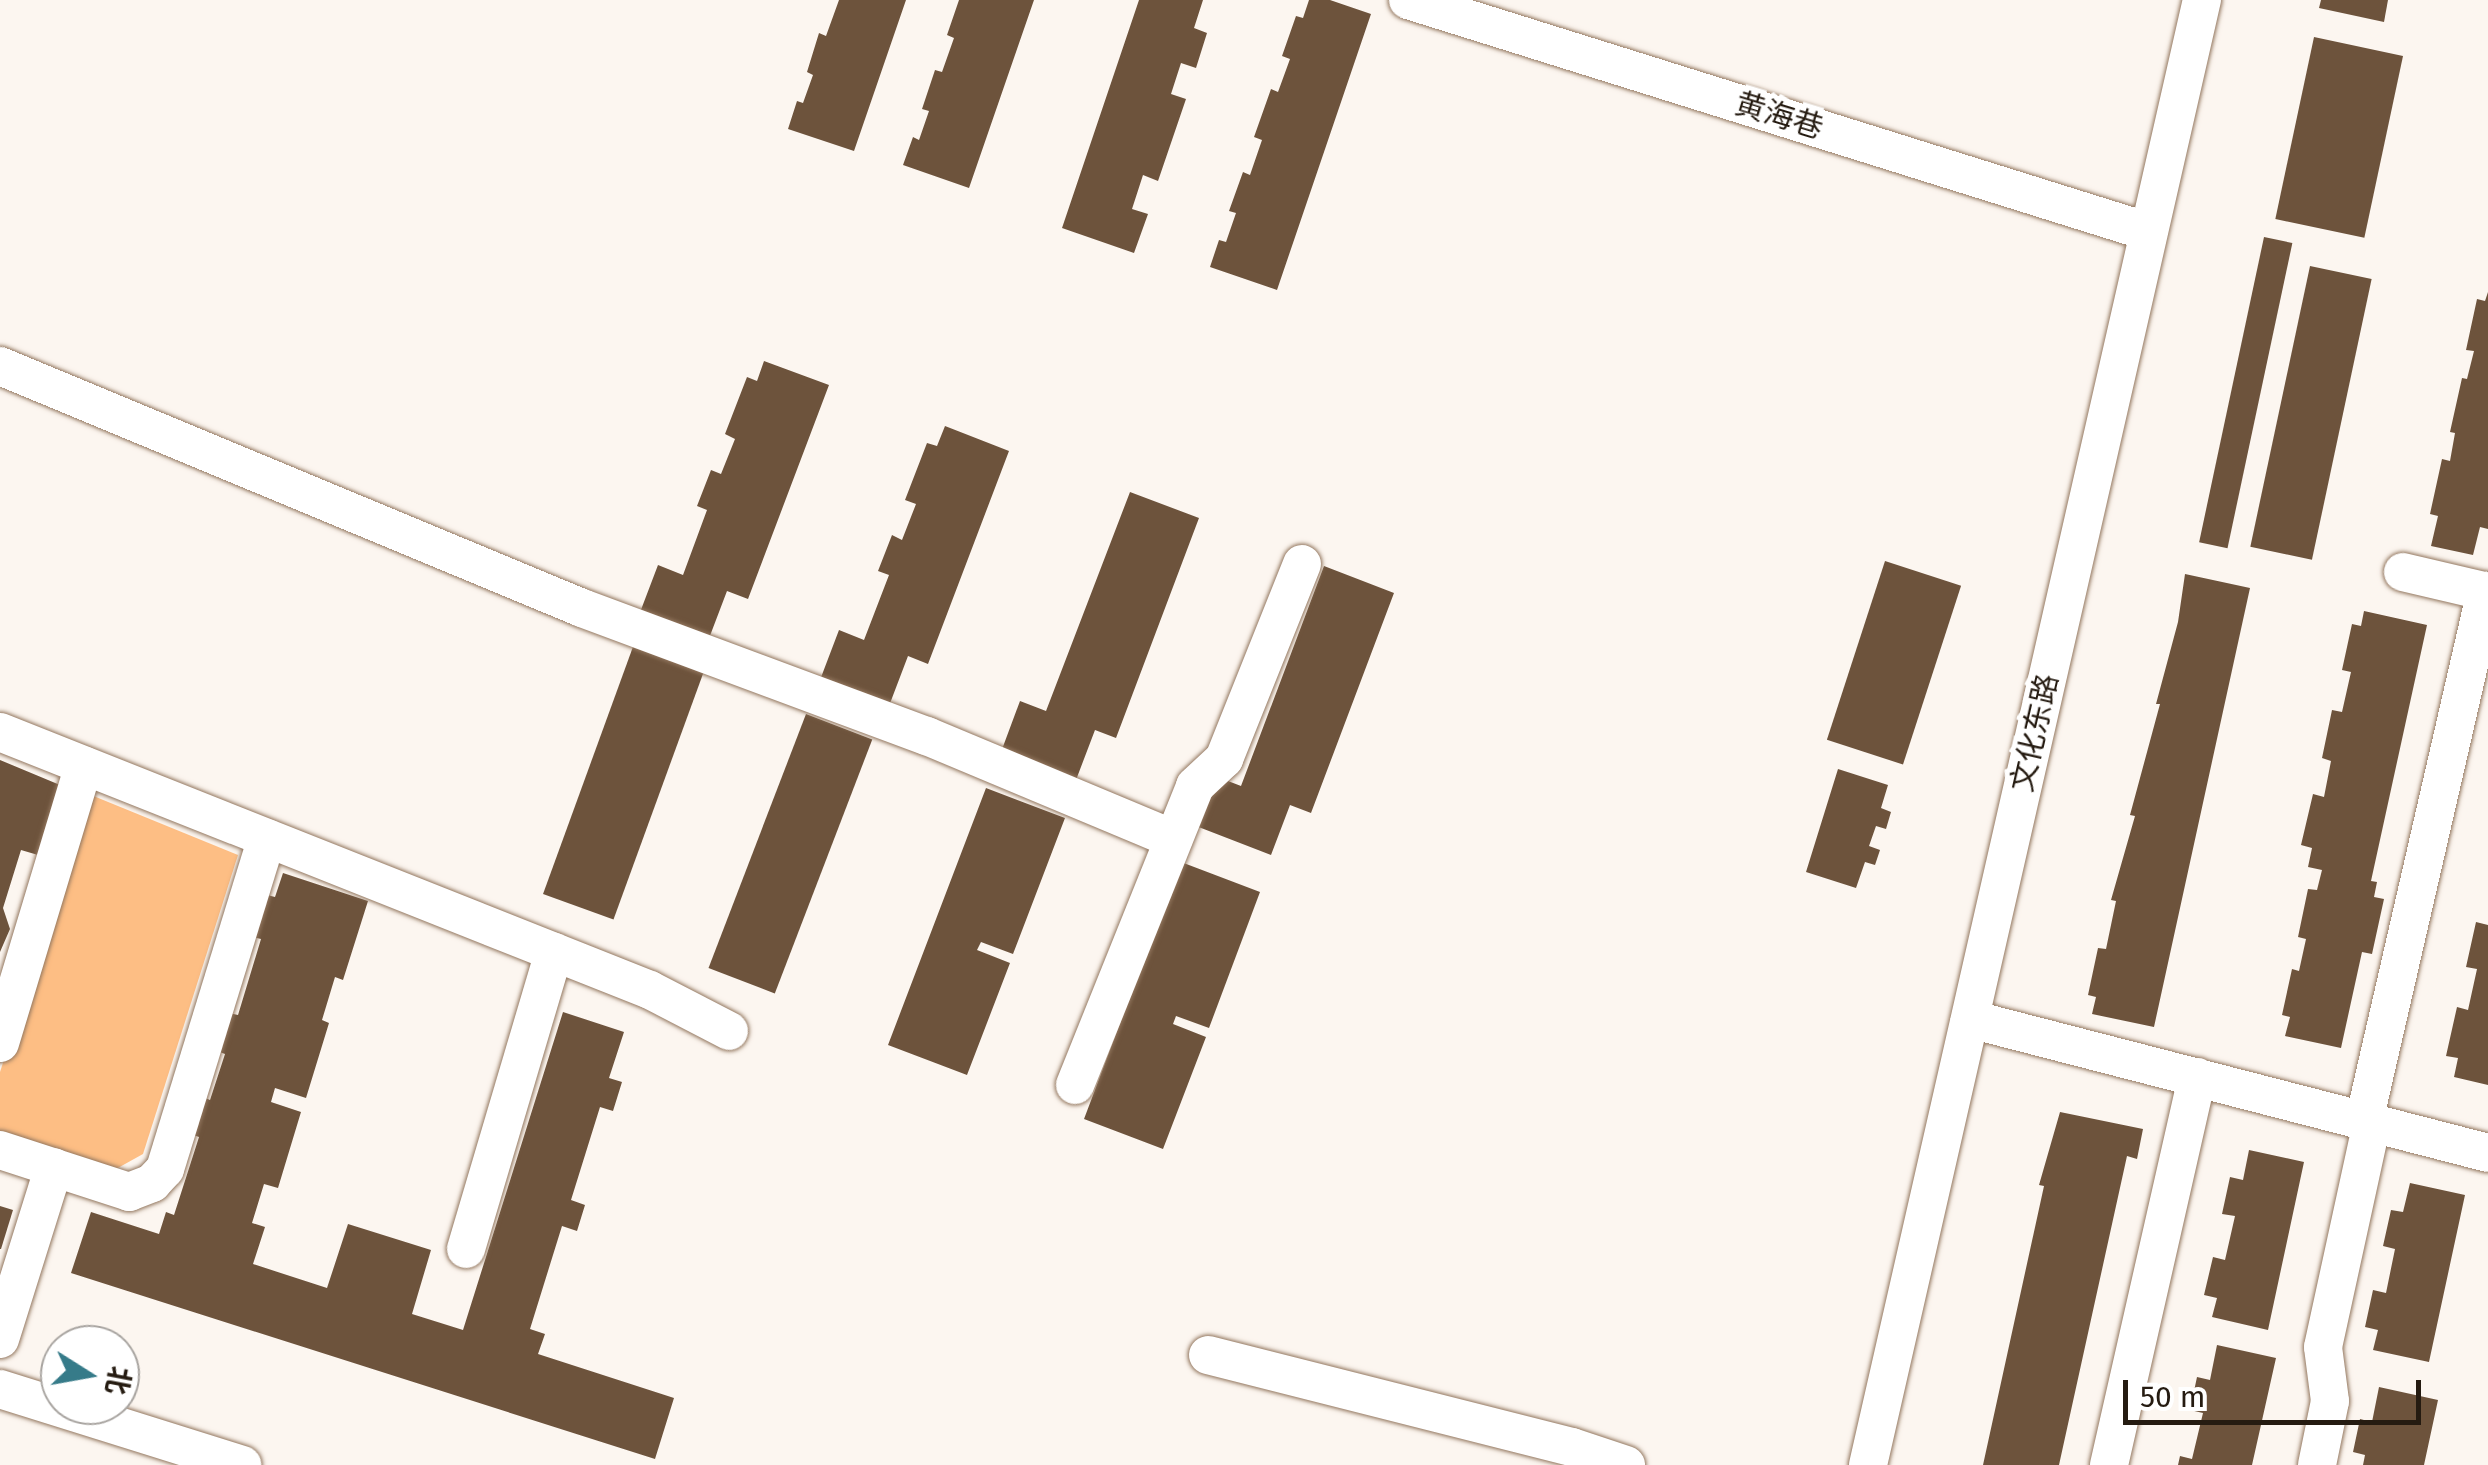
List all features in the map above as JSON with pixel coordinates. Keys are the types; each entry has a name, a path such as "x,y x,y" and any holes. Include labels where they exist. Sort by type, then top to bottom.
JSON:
{"street":[{"name":"黄海巷","path":"1408,0 2149,232"},
{"name":"文化东路","path":"1868,1465 2202,0"},
{"path":"0,366 582,608 927,736 1174,839"},
{"path":"1074,1086 1195,786 1224,759 1302,564"},
{"path":"2317,1465 2330,1402 2323,1347 2368,1122 2487,592 2403,572"},
{"path":"0,732 650,990 729,1031"},
{"path":"0,1044 84,765"},
{"path":"0,1150 129,1192 152,1183 166,1169 267,838"},
{"path":"466,1249 554,952"},
{"path":"1970,1019 2488,1153"},
{"path":"2110,1465 2197,1077"},
{"path":"0,1339 54,1168"},
{"path":"1208,1355 1572,1446 1626,1465"},
{"path":"0,1389 242,1465"}],"shaded area":[{"path":"91,795 238,855 143,1154 116,1169 0,1133 0,1072"}],"building":[{"path":"839,0 906,0 854,151 788,129 797,101 803,103 813,75 807,72 819,33 826,36"},
{"path":"959,0 1034,0 969,188 903,165 913,137 919,140 929,111 922,109 935,70 942,72 954,38 947,35"},
{"path":"1139,0 1203,0 1194,28 1207,33 1196,68 1181,63 1171,94 1186,99 1158,181 1143,175 1132,209 1148,214 1134,253 1062,228"},
{"path":"1309,0 1330,0 1371,14 1277,290 1210,267 1219,240 1226,242 1236,213 1229,211 1243,172 1250,175 1262,140 1254,137 1271,89 1278,92 1290,59 1282,56 1296,16 1303,18"},
{"path":"2321,0 2388,0 2384,22 2319,8"},
{"path":"2314,37 2403,56 2364,238 2275,219"},
{"path":"2264,237 2292,243 2227,548 2199,542"},
{"path":"2310,266 2372,279 2312,560 2250,547"},
{"path":"2488,292 2488,529 2480,527 2473,555 2431,546 2438,516 2430,514 2442,459 2450,461 2455,433 2450,432 2462,378 2467,379 2474,351 2466,350 2477,299 2485,301"},
{"path":"764,361 829,385 748,599 727,591 708,641 639,615 658,565 683,575 707,510 697,506 711,470 721,474 735,439 725,434 747,377 757,381"},
{"path":"945,426 1009,451 928,664 908,656 889,706 820,680 839,630 864,640 889,575 878,571 892,535 902,540 916,504 905,500 927,443 937,446"},
{"path":"1130,492 1199,518 1116,738 1095,730 1076,780 1001,752 1020,701 1046,711"},
{"path":"1885,561 1961,586 1903,765 1827,740"},
{"path":"1324,566 1394,593 1311,813 1290,805 1271,855 1196,826 1215,776 1241,786"},
{"path":"2185,574 2250,588 2154,1027 2092,1014 2096,997 2088,995 2098,948 2106,949 2116,901 2111,900 2135,816 2130,815 2160,704 2156,704 2178,622"},
{"path":"2364,611 2427,625 2371,881 2377,882 2374,897 2384,899 2372,954 2362,952 2341,1048 2285,1036 2290,1017 2282,1015 2292,969 2299,971 2306,939 2298,937 2308,889 2317,890 2322,870 2308,867 2312,848 2301,845 2313,794 2324,797 2331,761 2322,758 2332,710 2342,712 2351,672 2342,670 2352,624 2361,626"},
{"path":"634,644 704,670 613,920 543,894"},
{"path":"806,714 872,739 775,993 709,968"},
{"path":"0,760 60,785 38,855 21,850 3,908 10,929 0,952"},
{"path":"1838,769 1888,785 1881,808 1891,812 1886,829 1876,826 1869,846 1880,850 1875,865 1865,862 1856,888 1806,872"},
{"path":"986,788 1065,818 1013,954 981,942 977,950 1010,963 967,1075 888,1045"},
{"path":"1181,862 1260,892 1209,1028 1176,1016 1173,1024 1206,1037 1163,1149 1084,1119"},
{"path":"283,873 368,901 343,980 335,977 322,1020 329,1023 306,1098 275,1088 271,1102 301,1112 278,1188 264,1184 252,1223 265,1227 253,1264 327,1288 348,1224 431,1250 412,1314 463,1330 563,1012 624,1032 609,1078 622,1082 613,1111 600,1107 571,1200 585,1205 577,1231 562,1226 530,1329 545,1334 538,1354 674,1398 655,1459 71,1273 91,1212 159,1234 166,1212 174,1215 199,1137 191,1134 203,1097 210,1100 225,1054 217,1051 229,1013 238,1015 261,939 253,937 267,895 275,897"},
{"path":"2476,922 2488,925 2488,1085 2454,1077 2458,1058 2446,1056 2457,1007 2468,1010 2477,969 2466,967"},
{"path":"2060,1112 2143,1129 2137,1159 2127,1156 2059,1465 1983,1465 2044,1186 2039,1185"},
{"path":"2249,1150 2304,1162 2268,1330 2212,1317 2217,1298 2204,1295 2213,1257 2225,1260 2235,1216 2222,1214 2230,1177 2243,1180"},
{"path":"2410,1183 2465,1195 2429,1362 2373,1350 2378,1330 2365,1327 2373,1290 2386,1293 2395,1249 2383,1246 2391,1210 2403,1212"},
{"path":"0,1206 13,1210 1,1249 0,1249"},
{"path":"2217,1345 2276,1358 2252,1465 2178,1465 2180,1456 2192,1459 2203,1413 2190,1410 2197,1377 2210,1380"},
{"path":"2379,1387 2438,1400 2424,1465 2363,1465 2365,1455 2353,1452 2360,1419 2372,1422"}]}
